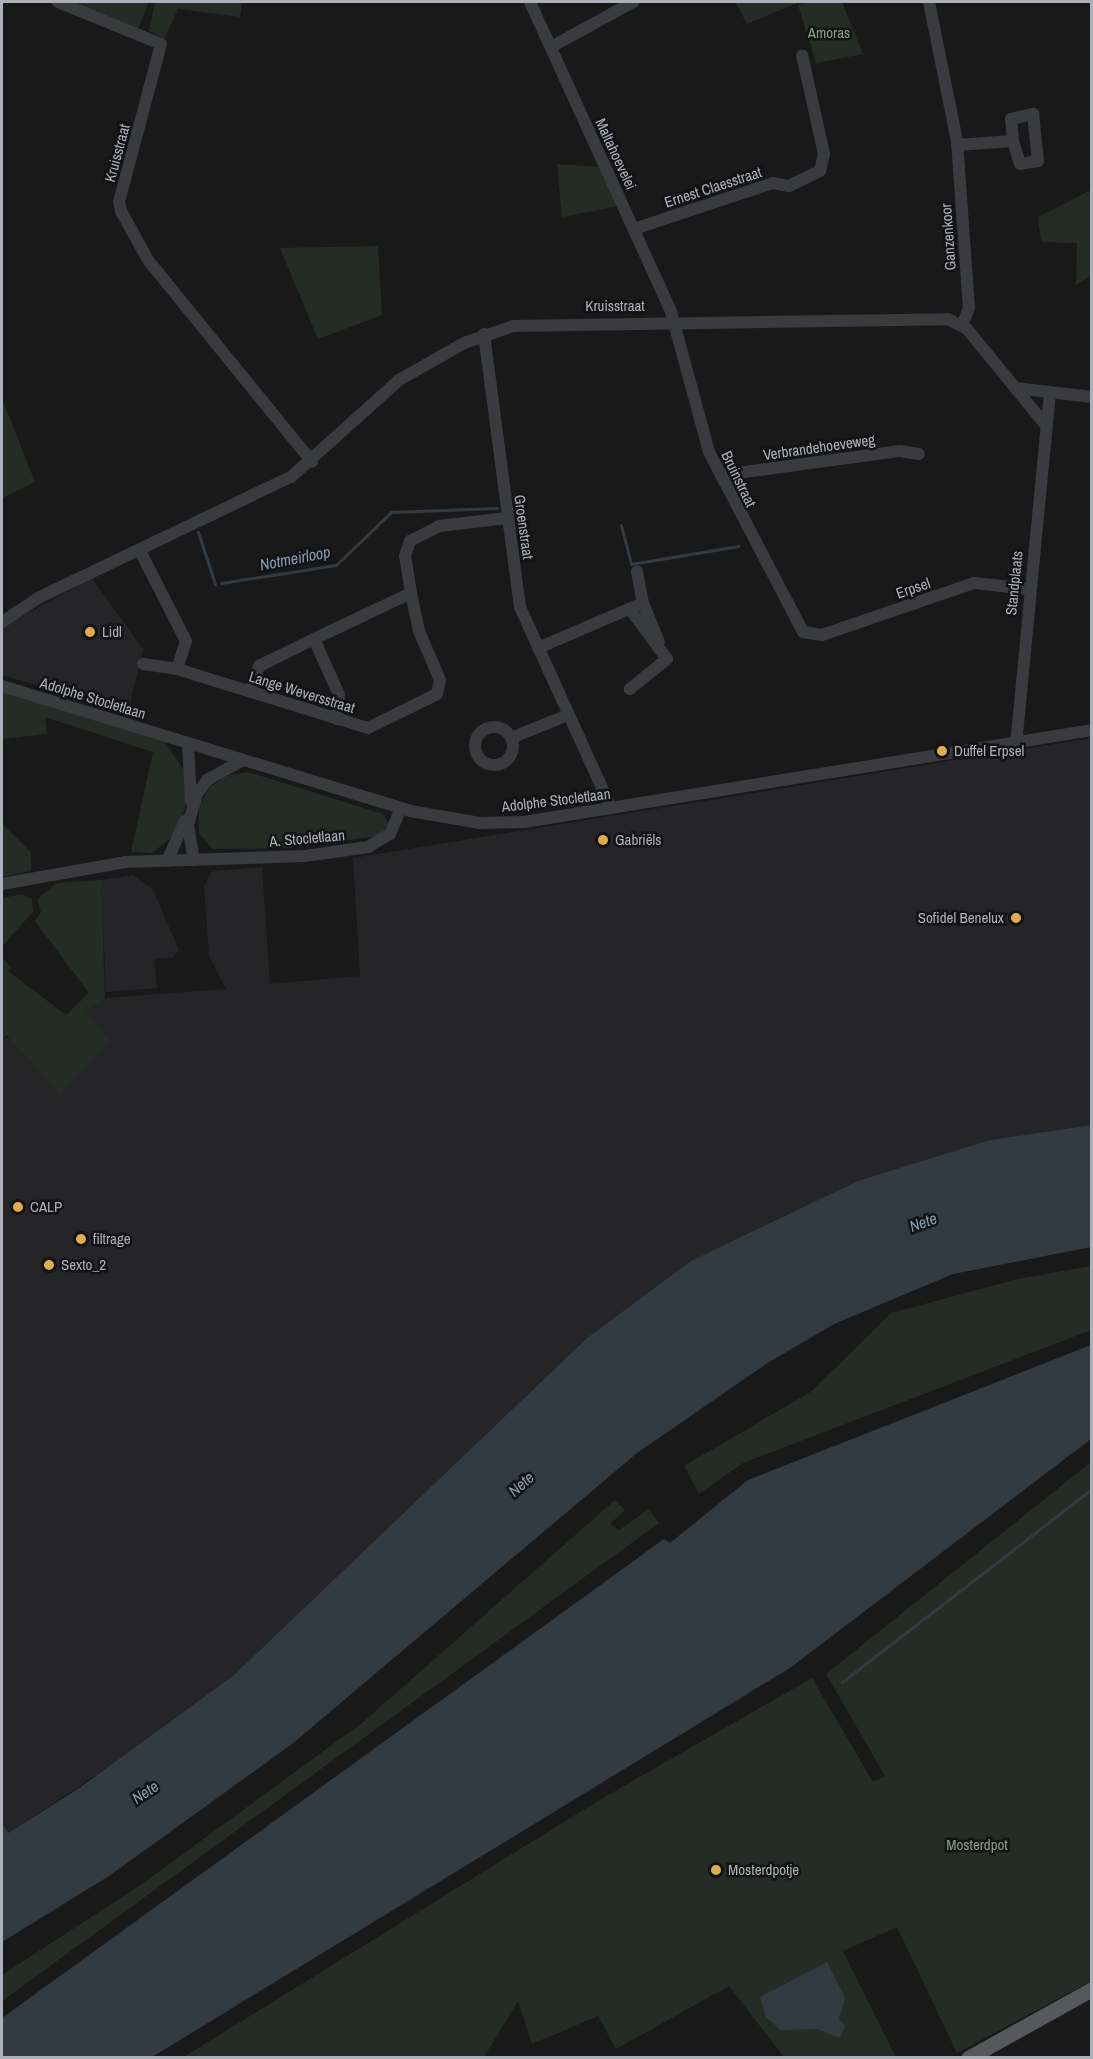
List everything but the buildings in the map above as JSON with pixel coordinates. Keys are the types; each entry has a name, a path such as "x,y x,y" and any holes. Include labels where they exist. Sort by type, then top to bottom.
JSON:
{"main road":[{"path":"968,2058 1092,1989"}],"street":[{"name":"Kruisstraat","path":"58,2 161,44 119,202 121,211 148,260 312,462"},
{"name":"Maltahoevelei","path":"530,2 673,320"},
{"path":"551,47 633,2"},
{"name":"Ganzenkoor","path":"929,2 957,145 969,308 962,325"},
{"name":"Ernest Claesstraat","path":"634,229 773,183 797,184 820,171 824,154 802,55"},
{"path":"957,145 1013,141"},
{"name":"Kruisstraat","path":"2,622 40,597 277,485 312,462 383,392 484,334 538,322 938,317 962,325"},
{"name":"Bruinstraat","path":"673,320 690,400 722,475 759,556 810,637"},
{"path":"962,325 1044,423"},
{"name":"Groenstraat","path":"484,334 520,607 611,808"},
{"path":"1015,388 1092,397"},
{"name":"Standplaats","path":"1016,745 1044,423 1050,393"},
{"name":"Verbrandehoeveweg","path":"722,475 900,451 919,454"},
{"name":"Lange Weversstraat","path":"143,664 177,669 368,728 437,694 440,680 418,631 411,593 405,556 410,541 439,526 508,519"},
{"path":"140,551 186,641 177,669"},
{"path":"630,689 667,659 643,603 638,572"},
{"name":"Erpsel","path":"810,637 974,583 1028,589"},
{"path":"250,692 259,666 411,593"},
{"path":"538,648 643,603"},
{"path":"630,609 659,643"},
{"path":"314,639 339,695 337,719"},
{"name":"Adolphe Stocletlaan","path":"2,686 401,808 496,823 611,808 1016,745 1092,729"},
{"path":"511,738 568,715"},
{"path":"188,743 194,780 190,809 194,860"},
{"path":"167,861 190,809 207,780 243,760"},
{"name":"A. Stocletlaan","path":"2,884 167,861 305,856 368,847 390,834 401,808"}],"shaded area":[{"path":"92,578 143,649 128,713 2,675 2,627"},
{"path":"1091,738 1091,1125 990,1140 586,1339 234,1676 150,1740 8,1833 2,1823 2,1039 86,1012 105,998 226,989 209,956 204,886 212,871 262,867 270,984 360,976 353,858"},
{"path":"133,875 153,890 179,950 172,958 154,959 157,988 106,992 101,880"}],"green space":[{"path":"70,2 149,2 138,29"},
{"path":"155,2 242,2 240,17 178,9 164,39 149,31"},
{"path":"735,2 800,2 747,24"},
{"name":"Amoras","path":"806,2 842,2 863,54 816,63 798,5"},
{"path":"557,164 600,167 619,206 562,217"},
{"path":"1091,190 1090,276 1076,285 1077,243 1041,242 1038,217"},
{"path":"378,246 382,315 318,339 280,248"},
{"path":"2,402 35,482 2,498"},
{"path":"2,692 165,742 188,777 189,795 177,833 152,853 131,852 153,752 45,717 47,734 2,739"},
{"path":"248,772 383,814 389,824 379,836 287,848 213,849 199,834 199,806 210,787 226,776"},
{"path":"2,824 31,852 31,871 2,877"},
{"path":"101,880 105,998 86,1012 110,1041 60,1094 7,1035 2,1039 2,957 12,968 8,971 66,1015 89,993 35,921 41,912 37,899 57,883"},
{"path":"22,894 32,899 33,912 2,946 2,898"},
{"path":"1091,1266 1091,1330 743,1463 699,1494 684,1466 812,1391 891,1313 1018,1279"},
{"name":"Mosterdpot","path":"1091,1462 1091,1981 957,2053 897,1927 843,1951 896,2057 784,2057 729,1986 616,2049 598,2016 532,2044 518,2001 484,2057 182,2058 598,1801 812,1678 873,1782 885,1776 826,1674"},
{"path":"615,1500 625,1510 610,1524 619,1530 649,1509 659,1523 2,2001 2,1975 142,1884 362,1723"}],"water":[{"name":"Nete","path":"1091,1125 1091,1247 953,1274 834,1324 766,1364 637,1453 292,1744 109,1876 2,1942 2,1823 8,1833 78,1789 233,1676 586,1339 691,1261 858,1181 990,1140"},
{"path":"1091,1345 1091,1439 790,1668 152,2057 2,2057 2,2018 664,1539 670,1543 748,1480"},
{"path":"827,1962 845,1998 839,2019 845,2026 840,2038 817,2029 781,2030 766,2017 760,1997"}],"waterway":[{"name":"Notmeirloop","path":"221,583 336,565 391,512 497,508"},
{"name":"Notmeirloop","path":"621,525 631,564 739,546"},
{"name":"Notmeirloop","path":"198,532 215,584"},
{"path":"842,1682 1092,1489"}],"place":[{"name":"Lidl","path":"90,632"},
{"name":"Duffel Erpsel","path":"942,751"},
{"name":"Gabriëls","path":"603,840"},
{"name":"Sofidel Benelux","path":"1016,918"},
{"name":"CALP","path":"18,1207"},
{"name":"filtrage","path":"81,1239"},
{"name":"Sexto_2","path":"49,1265"},
{"name":"Mosterdpotje","path":"716,1870"}]}
